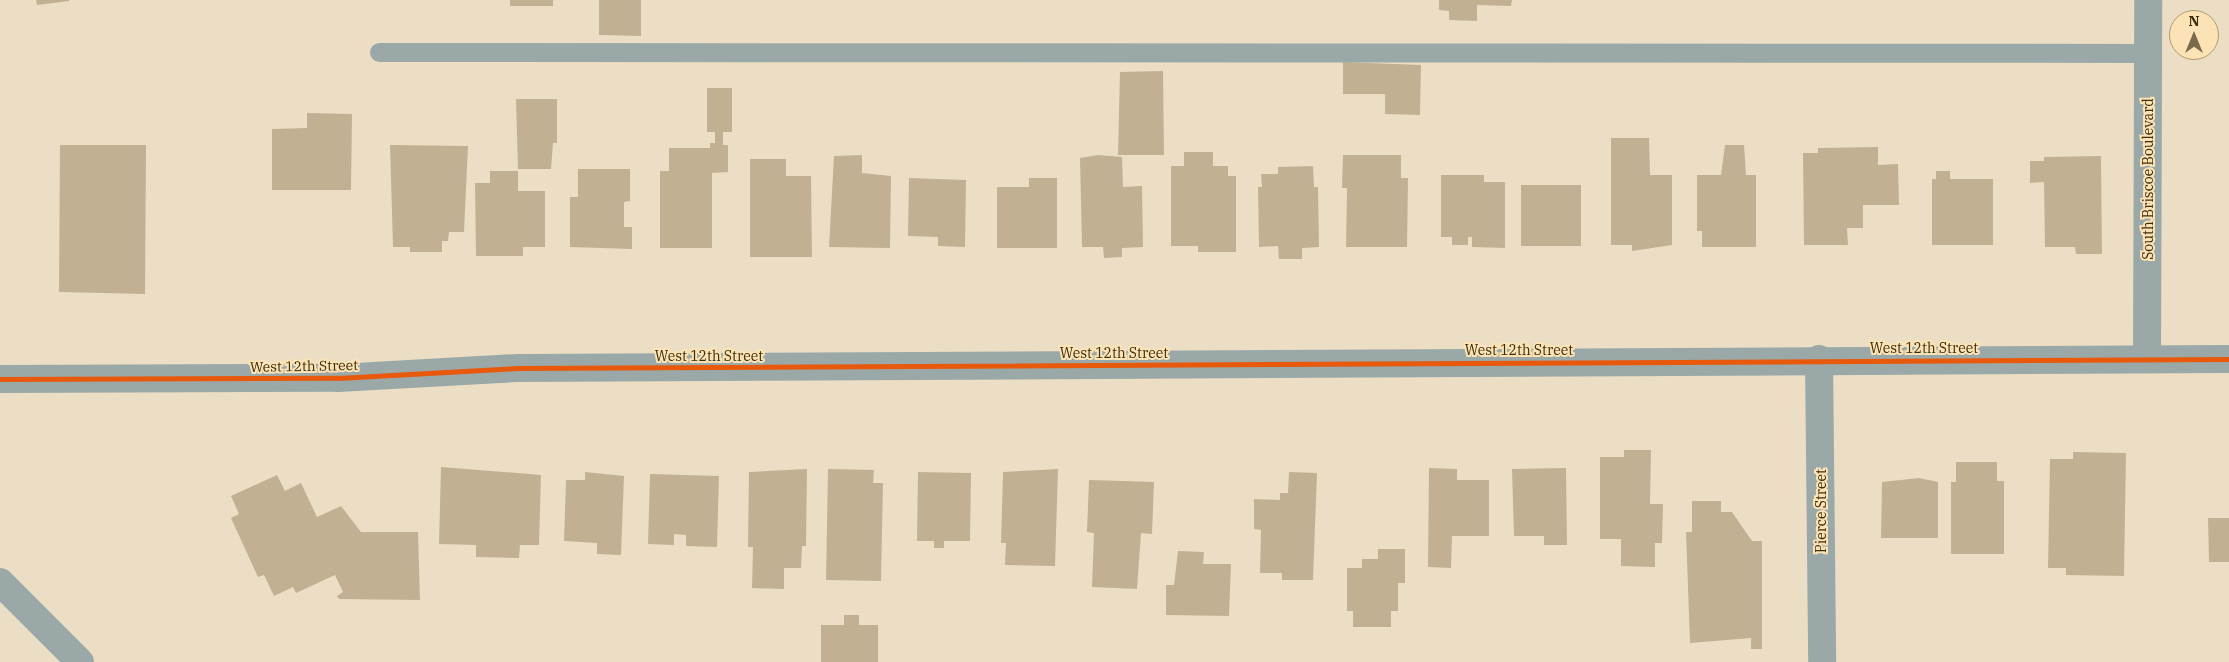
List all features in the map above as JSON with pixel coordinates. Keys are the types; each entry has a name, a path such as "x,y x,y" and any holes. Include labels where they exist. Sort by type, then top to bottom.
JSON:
{"street":[{"name":"South Briscoe Boulevard","path":"2147,359 2148,0"},
{"name":"West 12th Street","path":"0,379 338,378 519,368 1819,359 2229,359"},
{"name":"Pierce Street","path":"1819,359 1822,662"},
{"path":"0,582 80,662"}],"lane":[{"path":"379,52 2148,53"}],"building":[{"path":"36,0 69,0 69,1 37,5"},
{"path":"510,0 553,0 553,6 510,6"},
{"path":"599,0 641,0 641,36 599,35"},
{"path":"1439,0 1512,0 1511,6 1477,5 1477,21 1449,20 1449,11 1439,10"},
{"path":"1343,62 1421,65 1420,115 1385,114 1385,94 1343,94"},
{"path":"1163,71 1164,155 1118,155 1120,72"},
{"path":"707,88 732,88 732,132 723,132 723,145 728,145 728,172 712,173 712,248 660,248 660,171 669,171 669,148 710,148 710,143 715,143 715,132 707,132"},
{"path":"516,99 557,99 557,143 553,143 551,169 518,169"},
{"path":"307,113 352,114 351,190 272,190 272,129 307,128"},
{"path":"1611,138 1649,138 1650,175 1672,175 1672,245 1632,251 1632,245 1611,245"},
{"path":"60,145 146,145 145,294 59,292"},
{"path":"390,145 468,146 464,232 449,232 448,241 442,241 442,252 410,252 410,247 393,247"},
{"path":"1725,145 1744,145 1746,175 1756,175 1756,247 1702,247 1702,231 1697,231 1697,175 1721,175"},
{"path":"1878,147 1878,165 1898,164 1899,205 1863,205 1863,228 1847,228 1848,245 1804,245 1803,153 1818,153 1818,148"},
{"path":"1184,152 1213,152 1213,166 1228,166 1228,176 1236,176 1236,252 1198,252 1198,246 1171,246 1171,166 1184,166"},
{"path":"862,155 862,173 891,176 890,248 829,247 834,156"},
{"path":"1098,155 1122,157 1123,187 1142,186 1143,247 1122,248 1122,257 1104,258 1103,247 1082,247 1080,158"},
{"path":"1343,155 1401,155 1401,178 1408,178 1407,247 1346,247 1347,188 1342,188"},
{"path":"2101,156 2102,254 2076,254 2075,247 2045,247 2044,182 2030,183 2030,161 2044,161 2044,157"},
{"path":"750,159 786,159 786,176 811,176 812,257 750,257"},
{"path":"1313,166 1314,187 1318,187 1319,247 1302,248 1302,259 1279,259 1278,246 1259,247 1258,187 1262,187 1261,174 1278,174 1278,167"},
{"path":"578,169 630,169 630,201 624,202 624,227 632,227 632,249 570,247 570,197 578,197"},
{"path":"490,171 518,171 518,191 545,191 545,247 523,247 523,256 476,256 475,183 490,183"},
{"path":"1936,171 1950,171 1950,179 1993,179 1993,245 1932,245 1932,179 1936,179"},
{"path":"1441,175 1484,175 1484,182 1505,182 1505,248 1472,247 1472,237 1468,237 1468,245 1452,245 1452,237 1441,237"},
{"path":"909,178 966,180 965,247 938,246 938,237 908,236"},
{"path":"1029,178 1057,178 1057,248 997,248 997,187 1029,187"},
{"path":"1521,185 1581,185 1581,246 1521,246"},
{"path":"1624,450 1651,450 1650,504 1663,504 1662,543 1655,543 1655,567 1621,566 1621,539 1600,539 1600,457 1624,457"},
{"path":"2073,452 2126,453 2124,576 2066,575 2066,568 2048,568 2050,459 2073,459"},
{"path":"1956,462 1997,462 1997,481 2004,481 2004,554 1951,554 1951,482 1956,482"},
{"path":"441,467 541,475 539,545 520,545 519,558 476,557 476,545 439,544"},
{"path":"1429,468 1457,469 1457,480 1489,480 1489,536 1452,536 1451,568 1428,567"},
{"path":"1566,468 1567,545 1544,545 1544,536 1514,536 1512,469"},
{"path":"807,469 806,546 802,546 801,568 784,568 784,589 752,588 753,547 748,547 749,472"},
{"path":"828,469 874,470 873,483 883,483 881,581 826,580"},
{"path":"1058,469 1055,566 1005,565 1006,543 1001,543 1003,472"},
{"path":"585,472 624,476 621,555 597,554 597,543 564,541 566,480 585,480"},
{"path":"918,472 971,473 970,541 944,541 944,548 934,548 934,541 917,541"},
{"path":"1289,472 1317,473 1313,580 1282,580 1282,573 1260,573 1261,530 1254,529 1254,499 1280,500 1280,493 1288,493"},
{"path":"650,474 719,476 717,547 686,546 686,535 674,534 674,545 648,544"},
{"path":"277,475 285,491 301,483 317,517 341,506 361,532 418,532 420,600 339,599 337,596 343,592 335,575 296,593 293,587 274,596 264,575 258,577 231,518 239,514 231,496"},
{"path":"1919,478 1938,482 1938,538 1881,538 1882,482"},
{"path":"1089,480 1154,482 1152,534 1141,533 1137,589 1092,587 1094,533 1087,532"},
{"path":"1692,501 1721,501 1721,512 1732,512 1752,541 1762,541 1762,649 1751,649 1751,638 1690,643 1686,532 1692,532"},
{"path":"2208,518 2229,518 2229,562 2209,562"},
{"path":"1378,549 1405,549 1405,583 1398,583 1398,611 1391,611 1391,627 1353,627 1353,611 1347,611 1347,568 1362,568 1362,559 1378,559"},
{"path":"1178,551 1204,552 1203,564 1231,564 1229,616 1166,615 1166,585 1174,585"},
{"path":"844,615 859,615 859,625 878,625 878,662 821,662 821,625 844,625"}],"cycle path":[{"path":"0,379 338,378 519,368 2229,359"}]}
